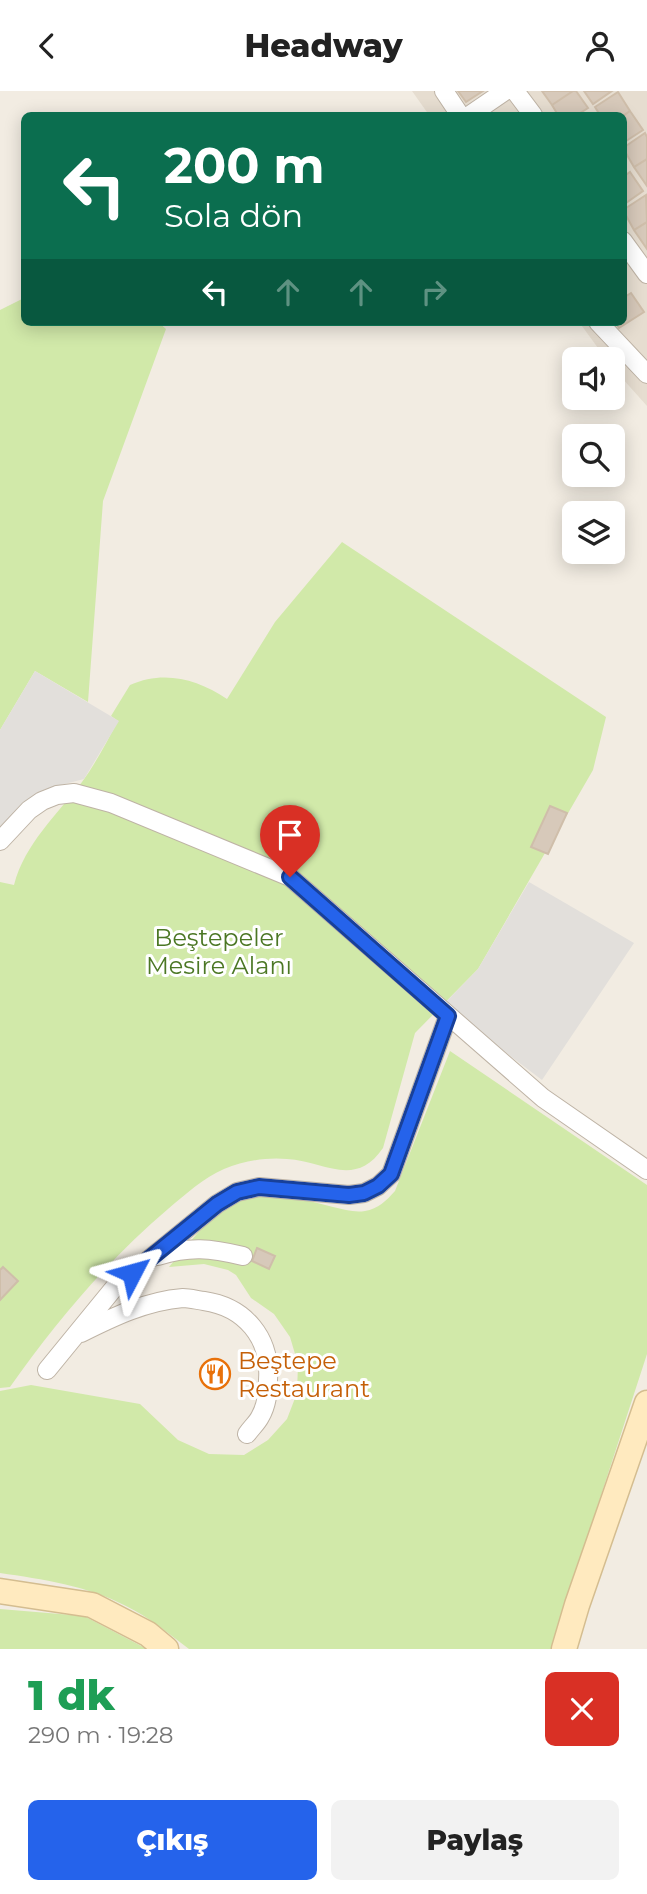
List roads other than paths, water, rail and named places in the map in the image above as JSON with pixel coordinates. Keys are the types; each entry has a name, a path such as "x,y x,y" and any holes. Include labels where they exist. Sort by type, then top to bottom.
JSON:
{"street":[{"path":"444,91 458,112"},
{"path":"474,112 505,91"},
{"path":"516,91 531,112"},
{"path":"627,246 647,274"},
{"path":"602,326 647,374"},
{"path":"0,841 29,810 42,801 57,795 74,793 111,803 290,877 542,1098 647,1170"},
{"path":"47,1370 114,1288 217,1204 237,1192 259,1187 349,1195 364,1193 378,1186 391,1174 448,1016"},
{"path":"151,1258 181,1249 213,1248 243,1256"},
{"path":"75,1336 127,1310 184,1298 216,1303 239,1313 251,1323 259,1335 267,1352 269,1371 267,1400 260,1418 247,1434"},
{"path":"564,1649 585,1580 647,1403"},
{"path":"0,1591 92,1605 148,1634 166,1649"}],"place":[{"name":"Beştepe Restaurant","path":"215,1374"}],"park label":[{"name":"Beştepeler Mesire Alanı","path":"219,951"}]}
